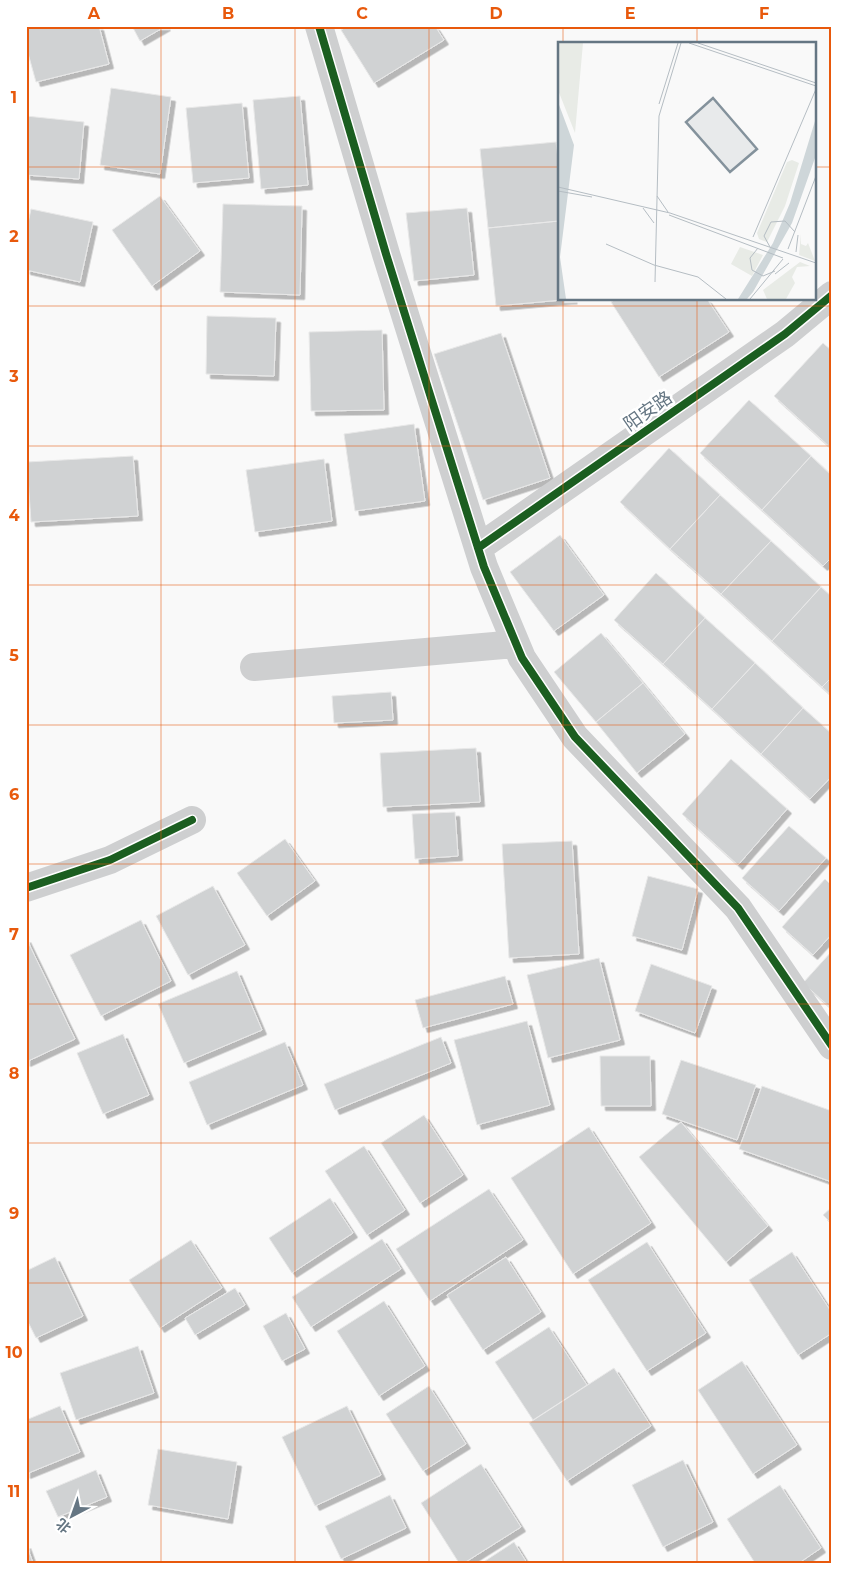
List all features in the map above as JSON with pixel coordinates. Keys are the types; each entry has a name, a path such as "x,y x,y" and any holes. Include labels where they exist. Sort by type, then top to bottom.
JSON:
{"street":[{"path":"319,26 386,254 484,567 522,658 574,737 738,908 832,1046"},
{"name":"阳安路","path":"478,548 785,334 832,295"},
{"path":"254,667 516,644"},
{"path":"26,888 110,860 192,820"}],"building":[{"path":"26,26 99,26 109,64 36,82 26,46"},
{"path":"132,26 166,26 140,41"},
{"path":"348,26 435,26 444,40 374,83 341,30"},
{"path":"111,88 171,97 160,174 100,165"},
{"path":"300,96 308,185 261,189 253,100"},
{"path":"242,103 249,178 193,183 186,108"},
{"path":"26,116 84,122 79,179 26,175"},
{"path":"556,142 558,159 558,221 488,228 480,149"},
{"path":"160,196 200,251 152,286 112,230"},
{"path":"223,204 302,206 300,295 220,292"},
{"path":"467,208 474,275 414,281 406,213"},
{"path":"31,209 93,222 80,282 26,270 26,233"},
{"path":"558,221 558,300 562,300 496,306 488,228"},
{"path":"614,300 708,300 729,332 659,377 611,302"},
{"path":"207,316 276,318 274,376 206,374"},
{"path":"382,330 384,410 311,411 309,332"},
{"path":"501,333 550,478 483,500 434,354"},
{"path":"823,343 832,351 832,449 774,396"},
{"path":"749,400 811,456 762,510 700,453"},
{"path":"414,424 425,501 355,511 344,434"},
{"path":"669,448 720,495 670,549 620,502"},
{"path":"133,456 138,516 31,522 27,462"},
{"path":"811,456 832,476 832,557 823,566 762,510"},
{"path":"324,459 332,521 255,532 246,470"},
{"path":"720,495 771,541 721,594 670,549"},
{"path":"560,535 604,595 554,631 510,572"},
{"path":"771,541 821,587 772,641 721,594"},
{"path":"656,573 705,618 663,664 614,620"},
{"path":"821,587 832,597 832,677 822,687 772,641"},
{"path":"705,618 755,663 712,709 663,664"},
{"path":"601,633 643,683 596,722 554,672"},
{"path":"755,663 803,708 761,754 712,709"},
{"path":"832,677 832,696 822,687"},
{"path":"643,683 685,734 637,773 596,722"},
{"path":"391,692 393,720 334,723 332,696"},
{"path":"803,708 832,734 832,776 810,799 761,754"},
{"path":"476,748 480,802 383,807 380,753"},
{"path":"731,759 787,809 738,865 682,814"},
{"path":"455,812 458,856 415,859 412,814"},
{"path":"789,826 826,858 779,911 742,878"},
{"path":"285,839 315,881 267,916 237,873"},
{"path":"572,841 579,954 509,958 502,844"},
{"path":"648,876 698,889 682,950 632,936"},
{"path":"825,879 832,886 832,934 813,955 782,927"},
{"path":"213,886 245,945 188,975 156,916"},
{"path":"141,920 171,981 101,1016 70,955"},
{"path":"26,938 75,1039 26,1062"},
{"path":"832,951 832,1009 803,983"},
{"path":"599,958 620,1040 548,1058 527,975"},
{"path":"651,964 712,986 695,1033 635,1011"},
{"path":"237,971 262,1030 184,1063 158,1004"},
{"path":"505,976 513,1004 423,1028 415,1000"},
{"path":"527,1021 550,1105 477,1125 454,1040"},
{"path":"123,1034 149,1095 103,1114 77,1053"},
{"path":"441,1037 451,1063 335,1110 324,1084"},
{"path":"285,1042 303,1085 207,1125 189,1082"},
{"path":"600,1056 650,1056 651,1106 601,1106"},
{"path":"681,1060 756,1085 737,1140 662,1114"},
{"path":"762,1086 832,1111 832,1182 739,1149"},
{"path":"424,1115 463,1175 420,1203 381,1143"},
{"path":"681,1122 768,1226 726,1262 639,1157"},
{"path":"589,1127 651,1223 573,1274 511,1178"},
{"path":"364,1146 405,1210 367,1235 325,1171"},
{"path":"489,1189 523,1240 430,1301 396,1249"},
{"path":"330,1198 353,1233 292,1273 269,1238"},
{"path":"832,1207 832,1224 823,1215"},
{"path":"382,1239 401,1269 311,1327 292,1297"},
{"path":"191,1240 222,1288 160,1328 129,1280"},
{"path":"647,1242 706,1333 647,1371 588,1280"},
{"path":"792,1252 832,1313 832,1333 798,1355 749,1280"},
{"path":"55,1257 83,1316 36,1338 26,1318 26,1271"},
{"path":"506,1257 541,1312 483,1350 447,1295"},
{"path":"235,1288 245,1305 195,1335 185,1318"},
{"path":"384,1301 425,1366 379,1396 337,1331"},
{"path":"286,1313 305,1349 282,1361 263,1326"},
{"path":"549,1327 587,1385 533,1420 495,1362"},
{"path":"138,1346 154,1393 76,1420 60,1373"},
{"path":"742,1361 797,1445 753,1474 698,1390"},
{"path":"614,1368 651,1426 567,1481 529,1423"},
{"path":"429,1386 466,1444 423,1471 386,1414"},
{"path":"60,1406 80,1452 26,1474 26,1420"},
{"path":"347,1406 381,1475 315,1506 282,1437"},
{"path":"158,1449 237,1462 228,1519 148,1505"},
{"path":"683,1460 713,1522 663,1547 632,1485"},
{"path":"481,1464 521,1527 464,1563 459,1563 421,1503"},
{"path":"96,1470 107,1497 58,1517 46,1491"},
{"path":"780,1485 821,1548 799,1563 755,1563 727,1519"},
{"path":"390,1495 406,1528 341,1559 325,1526"},
{"path":"514,1542 527,1563 482,1563"},
{"path":"26,1544 33,1563 26,1563"}],"cycle path":[{"path":"319,26 386,254 484,567 522,658 575,737 738,908 832,1046"},
{"path":"478,548 785,334 832,295"},
{"path":"26,888 110,860 192,820"}]}
